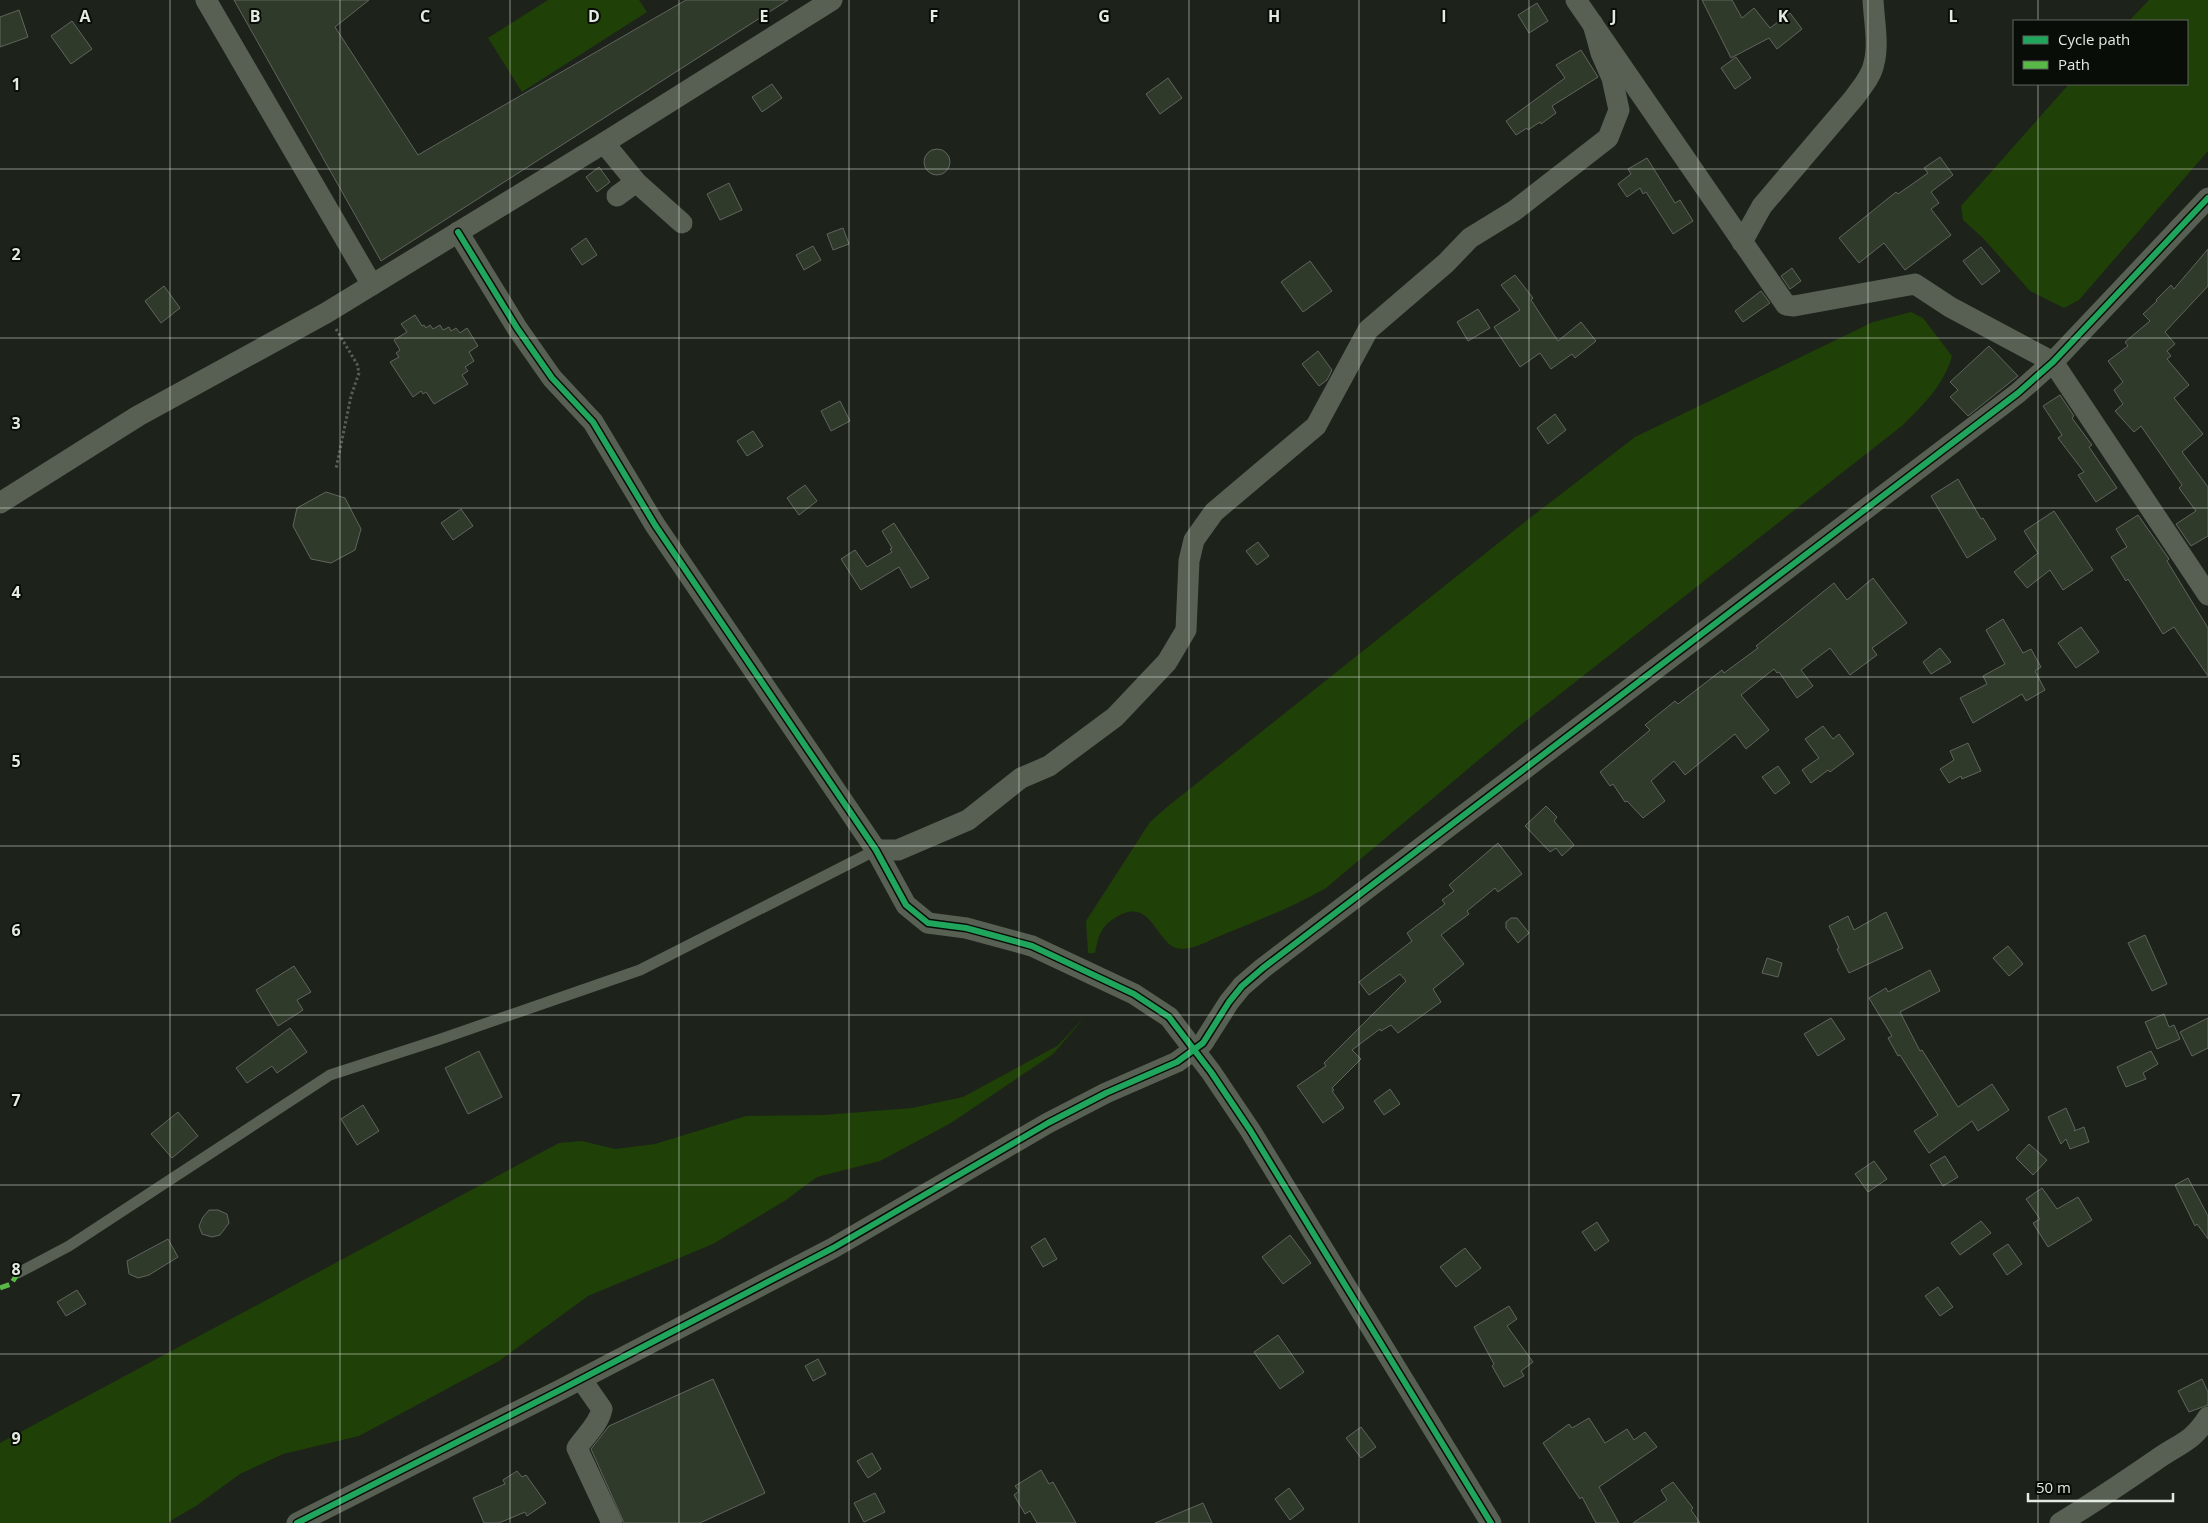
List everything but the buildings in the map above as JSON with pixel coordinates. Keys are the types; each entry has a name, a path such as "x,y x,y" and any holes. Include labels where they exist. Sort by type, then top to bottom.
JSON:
{"street":[{"path":"206,0 372,285"},
{"path":"0,503 138,416 326,313 604,143 832,0"},
{"path":"1576,0 1786,305 1794,306 1915,284 1950,307 2054,362 2208,595"},
{"path":"1742,242 1762,206 1854,98 1866,81 1874,65 1876,51 1873,0"},
{"path":"876,850 898,850 968,820 1022,778 1049,766 1115,717 1167,662 1186,630 1189,561 1194,540 1214,512 1316,426 1368,330 1446,263 1470,238 1514,211 1608,138 1619,110 1612,78 1601,53 1592,24"},
{"path":"604,143 636,182 682,223"},
{"path":"617,196 636,182"},
{"path":"297,1523 581,1379 833,1248 1048,1123 1106,1093 1177,1062 1194,1050 1209,1035 1229,1002 1242,986 1263,968 1984,419 2054,362 2208,198"},
{"path":"458,232 517,328 552,378 594,422 655,525 876,850 906,905 928,923 966,928 1032,946 1134,994 1169,1018 1194,1050 1250,1130 1491,1523"},
{"path":"581,1379 602,1410 600,1418 577,1448 612,1523"},
{"path":"2060,1523 2112,1492 2158,1458 2192,1438 2208,1416"}],"lane":[{"path":"18,1273 69,1246 330,1075 640,970 876,850"}],"path":[{"path":"326,313 357,364 359,373 351,396 336,469"}],"shaded area":[{"path":"548,0 639,0 647,12 522,92 488,38"},
{"path":"2149,0 2208,0 2208,151 2079,300 2064,308 2030,291 1983,238 1963,220 1961,206 2068,85 2188,85 2188,20 2130,20"},
{"path":"1911,312 1923,318 1952,356 1939,385 1926,402 1903,425 1518,727 1326,888 1275,913 1187,949 1173,947 1147,918 1140,913 1130,912 1118,916 1108,923 1100,936 1095,953 1088,953 1086,921 1150,822 1526,521 1635,437 1873,322"},
{"path":"1086,1016 1053,1054 951,1123 880,1161 817,1177 786,1200 713,1244 588,1296 499,1361 359,1436 283,1454 240,1474 196,1506 167,1523 0,1523 0,1443 559,1143 582,1141 615,1149 655,1144 746,1116 824,1115 912,1108 963,1097 1057,1046"}],"marked path":[{"path":"0,1288 11,1284 18,1273"}],"cycle path":[{"path":"297,1523 562,1389 833,1248 1048,1123 1106,1093 1177,1062 1203,1043 1229,1002 1242,986 1263,968 2018,393 2053,362 2208,198"},
{"path":"458,232 517,328 552,378 593,422 655,525 876,850 906,905 928,923 966,928 1032,946 1134,994 1169,1017 1211,1072 1250,1130 1491,1523"}]}
